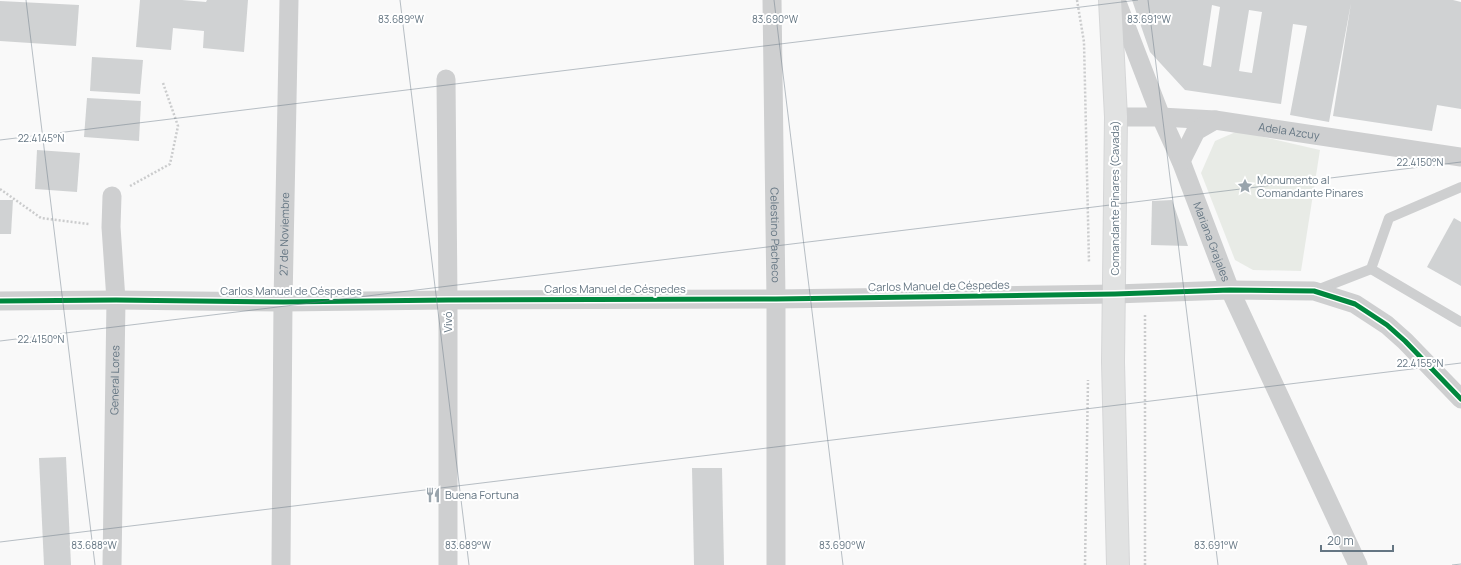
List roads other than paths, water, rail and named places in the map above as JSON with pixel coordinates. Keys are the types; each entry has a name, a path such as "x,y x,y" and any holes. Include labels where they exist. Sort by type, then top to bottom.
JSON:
{"main road":[{"name":"Comandante Pinares (Cavada)","path":"1110,0 1116,117 1113,362 1118,565"}],"street":[{"name":"27 de Noviembre","path":"281,565 283,302 289,0"},
{"name":"Celestino Pacheco","path":"772,0 776,299 776,565"},
{"name":"Mariana Grajales","path":"1116,0 1161,117 1181,160 1230,290 1358,565"},
{"name":"Vivó","path":"446,79 448,565"},
{"name":"Adela Azcuy","path":"1116,117 1161,117 1215,120 1461,157"},
{"path":"1181,160 1196,131 1215,120"},
{"name":"General Lores","path":"112,196 111,227 116,300 112,565"},
{"name":"Carlos Manuel de Céspedes","path":"0,301 116,300 283,302 776,299 1115,294 1230,290 1314,291 1355,304 1387,326 1406,341 1461,399"}],"lane":[{"path":"1314,291 1371,269 1389,218 1461,187"},
{"path":"1371,269 1461,322"}],"place":[{"name":"Monumento al Comandante Pinares","path":"1245,186"},
{"name":"Buena Fortuna","path":"433,495"}]}
